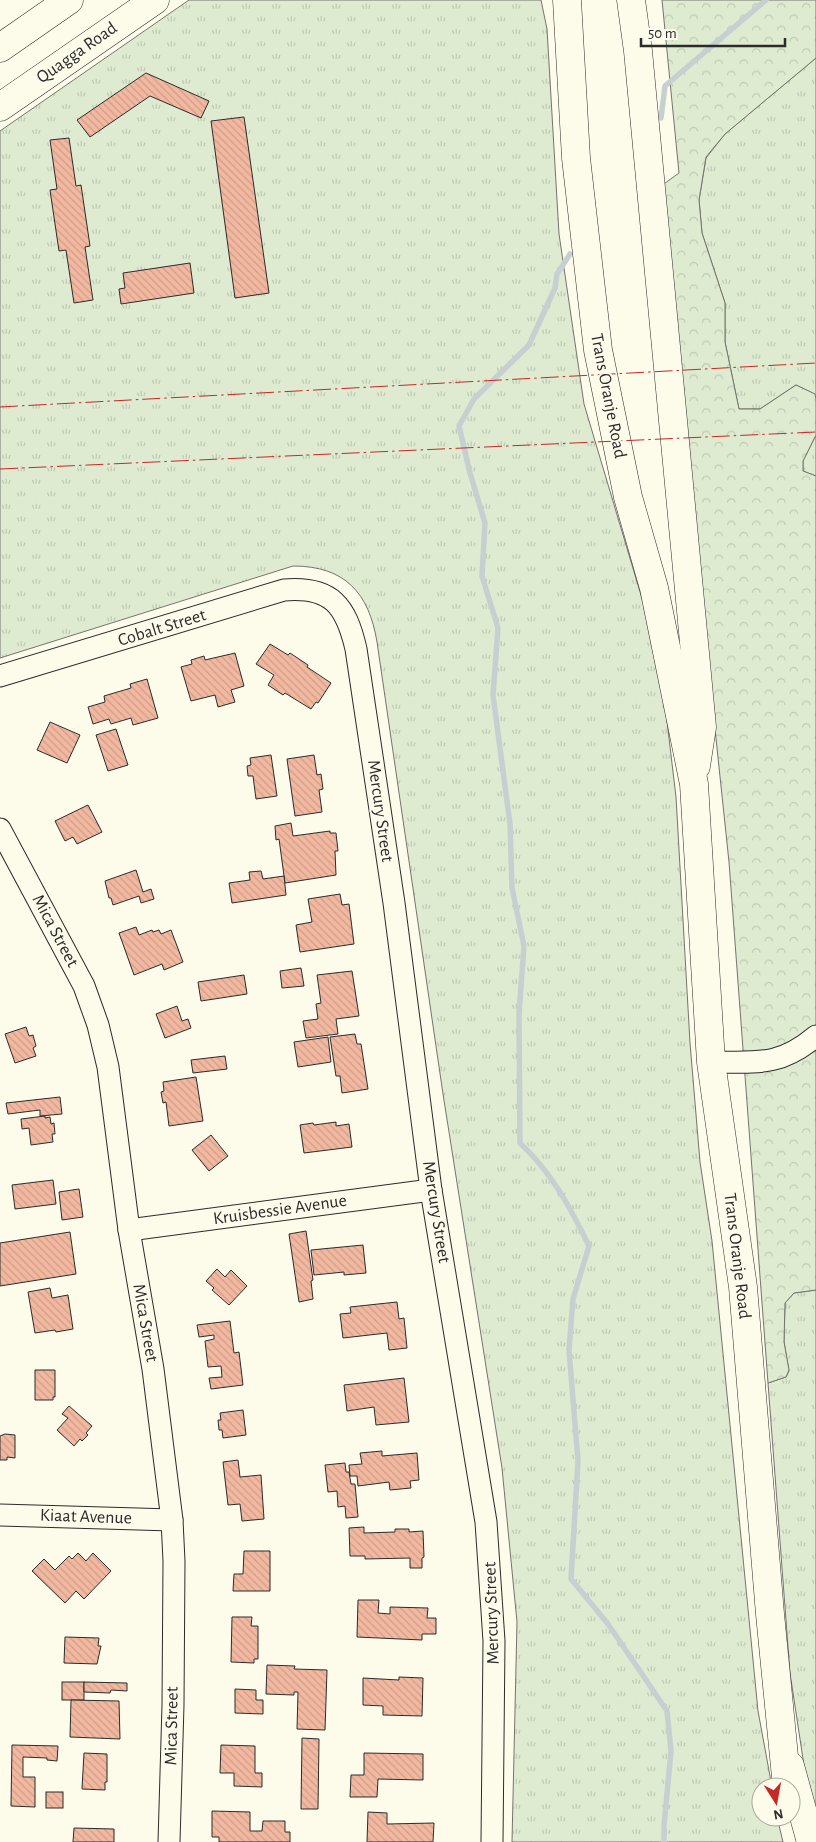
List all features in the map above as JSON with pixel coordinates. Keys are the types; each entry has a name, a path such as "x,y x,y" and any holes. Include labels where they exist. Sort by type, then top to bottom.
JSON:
{"main road":[{"path":"0,48 69,0"},
{"name":"Quagga Road","path":"0,107 155,0"},
{"path":"551,0 572,106"},
{"name":"Trans Oranje Road","path":"568,0 572,106 586,254 598,350 628,497 654,588 694,784 712,1062 743,1287 780,1728 786,1777"},
{"name":"Trans Oranje Road","path":"631,0 638,51 702,727 694,784"},
{"name":"Trans Oranje Road","path":"780,1728 811,1842"},
{"path":"792,1827 796,1842"}],"street":[{"name":"Cobalt Street","path":"0,676 284,590 306,589 324,594"},
{"name":"Mercury Street","path":"324,594 342,610 348,621 356,649 394,903 431,1190 486,1522 494,1641 492,1842"},
{"name":"Mica Street","path":"0,829 84,986 98,1026 108,1067 129,1230 153,1369 172,1520 174,1561 173,1705 169,1842"},
{"path":"712,1062 763,1062 776,1060 789,1054 816,1036"},
{"name":"Kruisbessie Avenue","path":"129,1230 431,1190"},
{"name":"Kiaat Avenue","path":"0,1515 172,1520"}],"green space":[{"path":"189,0 541,0 547,29 559,234 584,404 649,622 664,696 676,797 690,1043 700,1162 712,1241 758,1711 770,1777 751,1777 751,1827 779,1827 783,1842 512,1842 517,1622 502,1468 443,1094 373,625 361,596 340,577 311,567 293,566 0,658 0,131"},
{"path":"662,0 816,0 816,58 725,134 706,157 699,200 702,233 725,303 725,342 739,409 760,409 796,385 815,394 816,399 816,435 803,461 803,471 816,476 816,1290 794,1293 785,1303 784,1342 789,1370 786,1377 768,1383 729,862 687,463 661,186 679,173"},
{"path":"816,58 816,399 814,394 796,385 760,409 739,409 725,342 725,303 702,233 699,200 706,158 725,134"},
{"path":"816,435 816,476 803,471 803,461"},
{"path":"816,1290 816,1822 805,1772 790,1673 768,1383 786,1377 789,1371 784,1342 785,1303 794,1293"}],"building":[{"path":"146,73 209,101 201,118 150,96 90,137 77,120"},
{"path":"244,117 269,293 235,298 211,121"},
{"path":"69,138 76,186 81,185 90,246 85,247 93,300 74,303 66,250 59,251 50,190 57,189 50,140"},
{"path":"190,263 194,293 121,304 119,289 125,288 123,273"},
{"path":"270,644 288,655 290,653 331,683 318,703 316,702 311,709 268,685 274,675 256,664"},
{"path":"235,653 244,686 231,690 235,702 218,707 215,695 191,701 181,667 192,664 191,660 204,656 205,660"},
{"path":"147,679 158,718 133,725 131,718 111,724 109,719 93,724 88,707 105,702 104,696 131,688 130,684"},
{"path":"50,722 80,735 67,763 37,750"},
{"path":"116,729 128,765 108,771 96,735"},
{"path":"271,755 277,796 256,799 253,776 248,776 247,766 251,765 250,758"},
{"path":"314,755 317,775 321,774 323,789 319,790 322,812 295,816 287,759"},
{"path":"88,805 102,832 77,844 73,837 65,841 55,821"},
{"path":"291,823 293,836 330,831 330,833 336,833 338,851 335,851 336,875 285,883 279,839 276,840 275,826"},
{"path":"136,870 143,892 151,889 154,899 141,903 139,896 113,905 111,898 109,898 105,881"},
{"path":"261,871 263,879 284,876 286,895 232,903 229,883 250,880 249,872"},
{"path":"340,894 342,905 349,904 354,944 300,952 296,925 312,922 308,899"},
{"path":"136,927 139,935 152,930 153,932 159,930 161,934 171,930 183,962 164,970 162,964 134,975 119,933"},
{"path":"301,968 304,986 282,988 280,971"},
{"path":"352,971 359,1016 336,1019 338,1034 306,1038 303,1021 318,1019 316,1004 321,1003 317,975"},
{"path":"244,975 247,994 201,1001 198,982"},
{"path":"177,1006 182,1021 188,1019 191,1028 165,1038 156,1014"},
{"path":"26,1027 29,1036 33,1035 36,1046 33,1048 36,1056 15,1063 5,1034"},
{"path":"355,1034 357,1044 361,1044 368,1089 342,1093 340,1076 336,1076 330,1037"},
{"path":"328,1037 331,1062 298,1067 294,1042"},
{"path":"225,1056 227,1069 193,1073 191,1060"},
{"path":"196,1077 203,1121 169,1126 166,1102 163,1103 161,1092 164,1091 163,1082"},
{"path":"60,1097 62,1114 40,1116 40,1110 8,1114 6,1103"},
{"path":"45,1116 45,1118 50,1117 51,1124 54,1123 55,1134 52,1134 53,1142 31,1145 29,1128 22,1129 21,1119"},
{"path":"336,1122 336,1126 349,1124 352,1147 304,1153 300,1125"},
{"path":"211,1135 228,1156 209,1171 192,1150"},
{"path":"53,1180 56,1204 15,1209 12,1185"},
{"path":"79,1189 83,1217 62,1220 59,1192"},
{"path":"306,1231 313,1280 311,1281 313,1299 299,1302 289,1234"},
{"path":"70,1232 76,1274 0,1286 0,1243"},
{"path":"363,1245 366,1273 344,1275 344,1272 314,1275 311,1250"},
{"path":"217,1269 225,1277 231,1270 247,1286 229,1305 212,1290 214,1288 206,1281"},
{"path":"50,1288 52,1298 68,1295 73,1329 35,1333 28,1292"},
{"path":"397,1302 399,1319 404,1318 407,1348 389,1350 387,1333 343,1338 340,1314 351,1313 350,1307"},
{"path":"230,1321 234,1353 239,1352 243,1385 211,1389 209,1378 222,1377 221,1366 208,1367 205,1341 214,1339 214,1335 199,1337 197,1325"},
{"path":"35,1370 55,1370 55,1397 53,1397 53,1400 35,1400"},
{"path":"404,1378 409,1422 376,1425 374,1407 347,1411 344,1385"},
{"path":"69,1406 92,1426 86,1433 88,1435 82,1441 80,1439 74,1446 57,1430 68,1418 62,1414"},
{"path":"243,1410 246,1435 223,1438 222,1430 219,1430 218,1420 221,1420 220,1413"},
{"path":"5,1434 15,1435 15,1458 7,1457 7,1460 0,1460 0,1436"},
{"path":"382,1451 382,1456 417,1453 419,1480 410,1481 411,1488 390,1490 389,1482 358,1486 357,1476 350,1476 349,1465 362,1464 360,1453"},
{"path":"238,1460 240,1477 261,1475 264,1519 242,1521 240,1504 228,1505 223,1462"},
{"path":"345,1463 346,1472 349,1472 351,1484 355,1484 358,1517 346,1518 345,1506 338,1507 337,1491 328,1492 325,1465"},
{"path":"364,1527 364,1533 395,1532 395,1529 409,1529 409,1532 423,1531 424,1557 422,1558 422,1568 410,1568 410,1558 365,1559 365,1556 350,1556 349,1528"},
{"path":"244,1551 270,1551 270,1591 233,1591 234,1574 243,1574"},
{"path":"78,1553 86,1561 93,1553 111,1571 84,1599 76,1591 65,1603 32,1571 44,1559 55,1570 69,1556 72,1559"},
{"path":"358,1600 379,1600 378,1613 390,1614 390,1607 428,1608 427,1618 436,1618 436,1634 422,1634 422,1640 357,1637"},
{"path":"232,1617 252,1617 251,1626 258,1626 258,1659 254,1659 254,1663 231,1662"},
{"path":"65,1637 99,1638 98,1646 101,1646 97,1664 64,1663"},
{"path":"267,1665 295,1666 294,1669 327,1670 325,1730 297,1729 298,1692 294,1692 294,1695 266,1694"},
{"path":"399,1677 423,1678 422,1716 383,1715 383,1706 363,1705 363,1678 399,1680"},
{"path":"62,1682 84,1682 84,1700 62,1700"},
{"path":"84,1682 127,1683 127,1691 111,1690 110,1693 84,1692"},
{"path":"235,1689 256,1690 256,1700 263,1700 263,1714 235,1713"},
{"path":"71,1700 119,1701 120,1739 70,1737"},
{"path":"302,1738 319,1739 318,1809 301,1809"},
{"path":"12,1745 58,1746 57,1761 47,1760 47,1758 23,1757 23,1777 35,1777 35,1807 11,1806"},
{"path":"221,1745 255,1746 255,1773 262,1773 262,1787 234,1786 234,1773 220,1773"},
{"path":"84,1753 107,1754 107,1782 105,1782 105,1790 82,1789"},
{"path":"364,1753 423,1754 423,1780 378,1779 377,1797 350,1797 351,1775 364,1775"},
{"path":"46,1792 63,1792 63,1808 46,1808"},
{"path":"212,1811 250,1812 250,1831 262,1831 263,1821 285,1821 285,1832 290,1832 290,1842 219,1842 219,1837 212,1837"},
{"path":"368,1812 387,1813 387,1824 434,1823 433,1842 367,1842"},
{"path":"74,1828 114,1829 114,1842 73,1842"}],"waterway":[{"path":"661,118 665,86 766,0"},
{"path":"570,254 557,274 555,288 529,345 474,399 459,426 470,473 485,523 482,576 498,628 493,695 510,824 512,888 524,946 519,1013 520,1143 551,1178 589,1246 573,1299 569,1350 578,1461 571,1579 608,1624 667,1711 671,1751 664,1842"}],"power":[{"path":"0,407 816,363"},
{"path":"0,469 816,432"}]}
